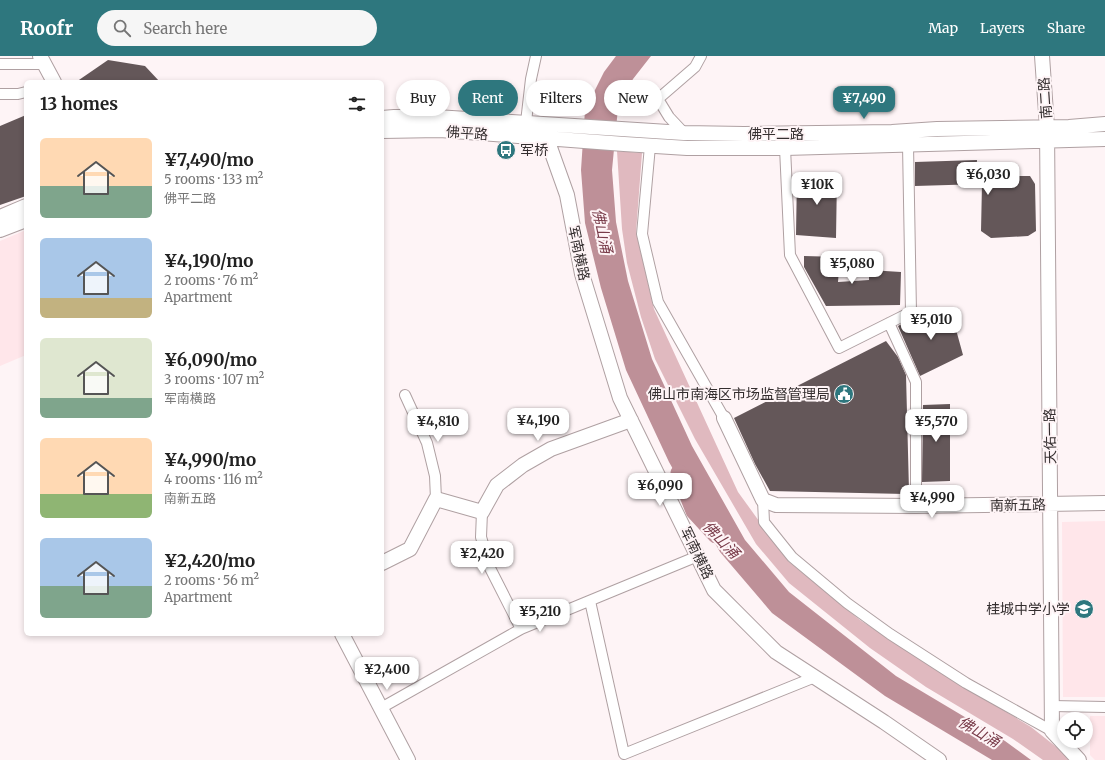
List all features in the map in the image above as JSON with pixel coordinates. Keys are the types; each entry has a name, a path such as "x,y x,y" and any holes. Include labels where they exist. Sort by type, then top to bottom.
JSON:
{"street":[{"path":"526,122 531,79 536,56"},
{"path":"684,133 669,117 658,99 695,67 701,56"},
{"name":"南二路","path":"1042,56 1047,134"},
{"path":"0,64 42,60 53,80"},
{"path":"0,94 24,92"},
{"name":"佛平路","path":"384,118 436,117 566,125"},
{"name":"佛平二路","path":"624,144 650,146 785,148 908,145 1047,134 1105,124"},
{"name":"佛平二路","path":"566,125 684,133 870,133 937,129 1047,134 1105,139"},
{"name":"佛平路","path":"384,131 440,130 624,144"},
{"name":"天佑一路","path":"1047,134 1052,731"},
{"name":"军南横路","path":"547,139 567,196 582,274 620,398 714,590 776,652 939,760"},
{"path":"785,148 790,255 839,348 911,312 908,145"},
{"path":"650,146 642,234 658,302 724,418 763,500 764,522 792,557 847,603 890,634 966,683 1052,731 1079,760"},
{"path":"0,217 24,207"},
{"path":"0,230 24,221"},
{"path":"889,323 916,382 916,506"},
{"path":"384,562 410,550 436,500 435,476 427,443 405,395"},
{"path":"521,629 490,568 481,537 482,512 497,485 522,465 551,449 630,420"},
{"path":"436,500 482,512"},
{"name":"南新五路","path":"763,500 776,505 916,506 1105,503"},
{"path":"381,708 521,629 698,556"},
{"path":"590,601 624,754 815,677"},
{"path":"343,636 408,760"},
{"path":"1052,706 1105,707"}],"shaded area":[{"path":"617,151 642,153 636,232 654,309 738,492 788,561 860,620 934,668 1031,727 1064,753 1070,760 1043,760 1013,739 926,687 870,648 789,583 756,544 695,439 655,359 641,317 627,263 622,229"},
{"path":"24,231 24,356 0,366 0,241"},
{"name":"桂城中学小学","path":"1105,521 1105,697 1063,697 1062,522"},
{"path":"1093,716 1105,716 1105,760 1095,760 1090,755 1090,748 1093,748"}],"water":[{"path":"616,56 651,56 632,80 604,80 604,116 617,116 612,170 616,222 628,281 652,359 692,446 745,540 789,592 896,676 1005,741 1031,760 992,760 885,696 772,613 720,552 669,462 626,370 601,288 585,223 581,170 585,116 596,116 596,88 604,72"}],"building":[{"path":"108,60 145,66 158,80 79,80"},
{"path":"24,116 24,197 0,205 0,126"},
{"path":"977,160 976,176 1030,176 1035,184 1036,231 1028,236 991,238 981,231 982,184 915,186 915,162"},
{"path":"797,175 837,176 836,238 796,235"},
{"path":"804,256 840,257 838,282 869,280 869,270 901,272 900,305 826,306 804,267"},
{"path":"920,314 952,315 963,355 920,376 898,326"},
{"name":"佛山市南海区市场监督管理局","path":"886,341 898,357 906,375 909,491 905,494 770,491 755,464 734,418"},
{"path":"950,404 950,481 922,482 923,405"}],"waterway":[{"name":"佛山涌","path":"679,473 694,511 716,535"}],"place":[{"name":"军桥","path":"506,150"},
{"name":"佛山市南海区市场监督管理局","path":"844,394"},
{"name":"桂城中学小学","path":"1084,609"}]}
